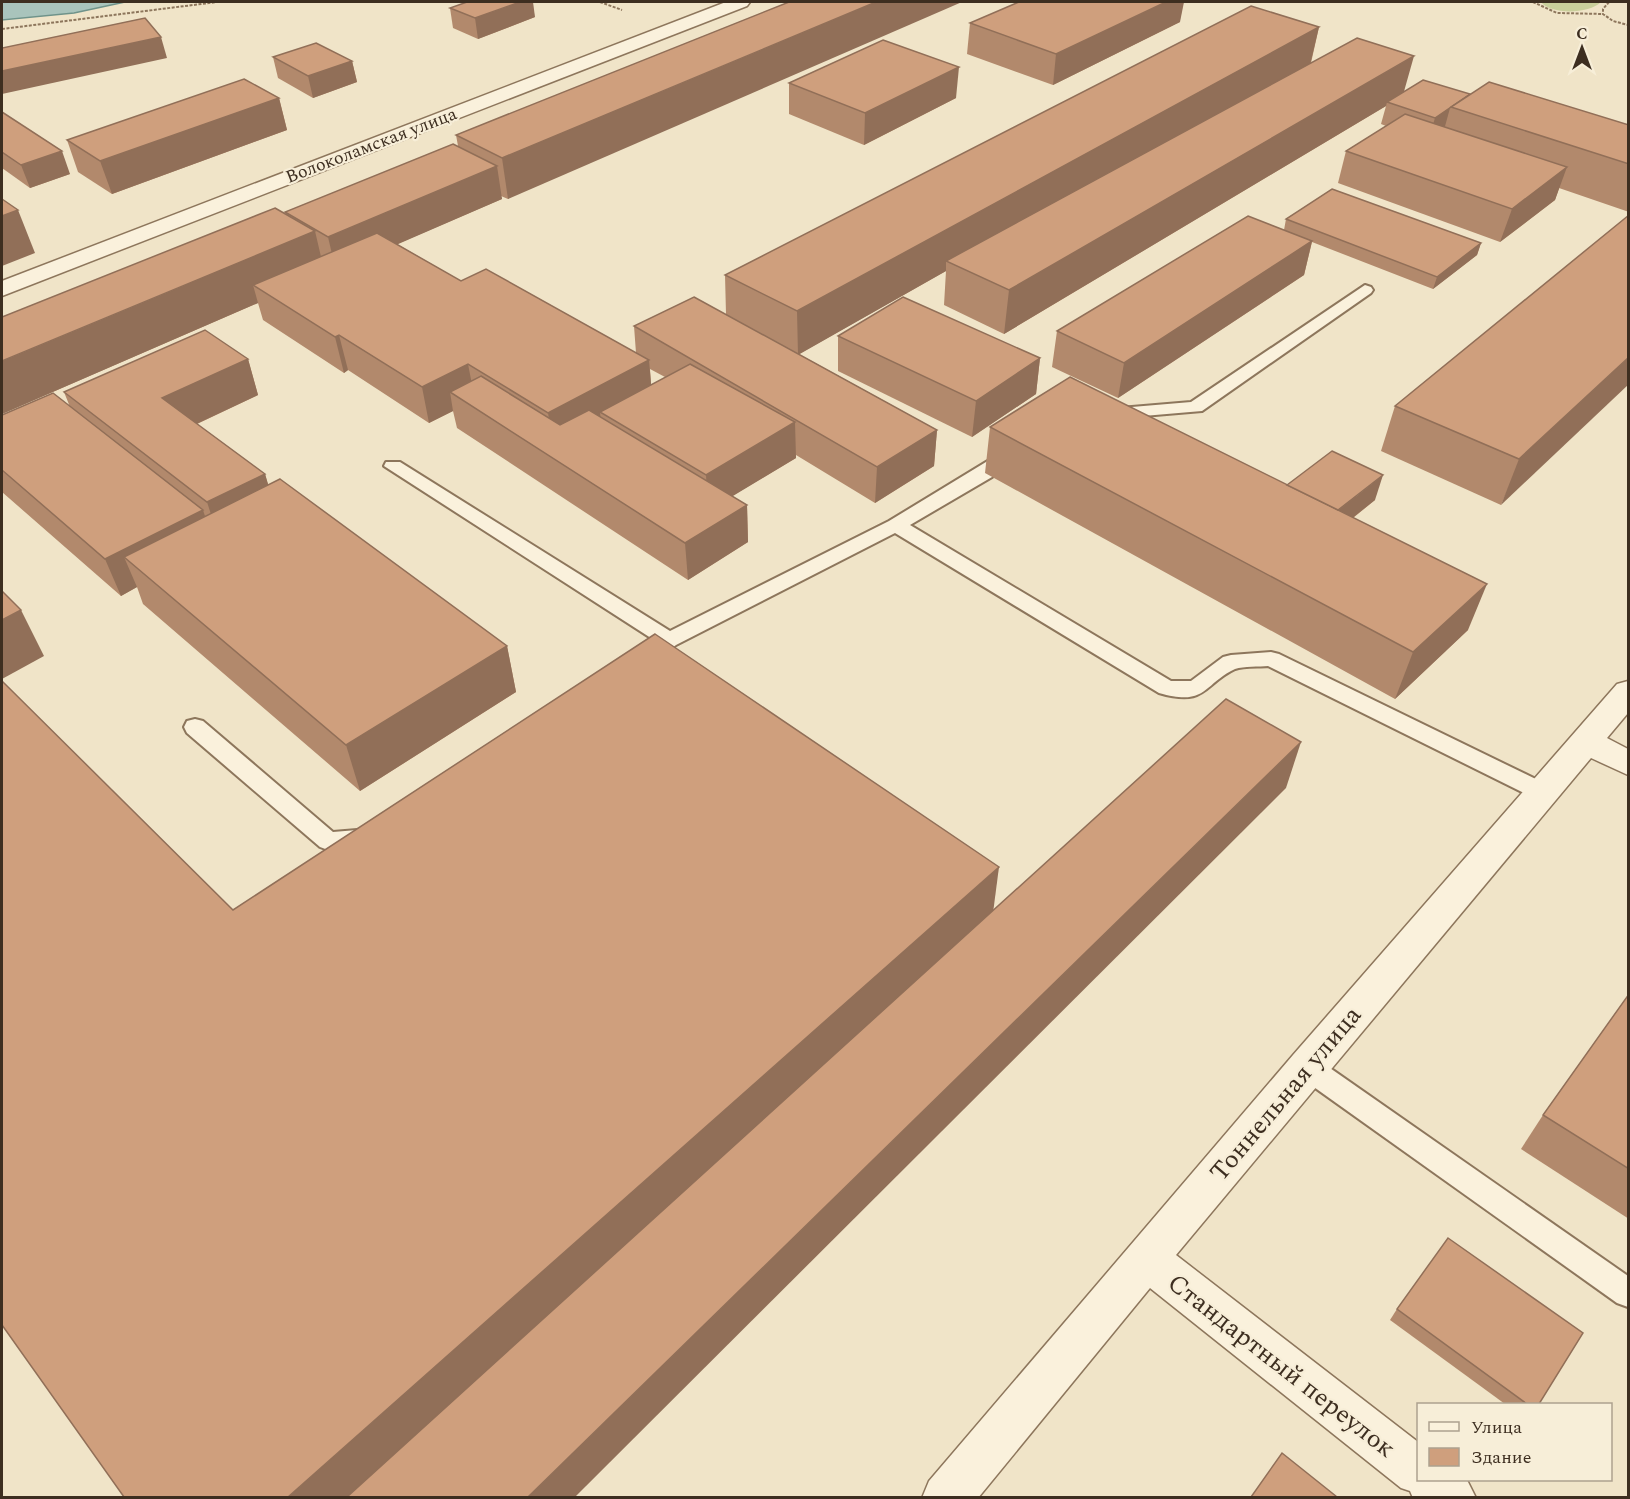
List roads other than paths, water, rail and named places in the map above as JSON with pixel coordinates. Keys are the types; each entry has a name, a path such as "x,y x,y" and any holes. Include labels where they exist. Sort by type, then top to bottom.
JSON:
{"street":[{"name":"Волоколамская улица","path":"2,289 741,2"},
{"name":"Тоннельная улица","path":"946,1497 1307,1067 1629,692"},
{"path":"1586,741 1629,763"},
{"name":"Стандартный переулок","path":"1146,1258 1417,1470"},
{"path":"1432,1481 1452,1497"}],"lane":[{"path":"1091,415 1196,407 1365,290"},
{"path":"621,673 669,640 896,525 986,473 1021,446"},
{"path":"393,466 669,640"},
{"path":"896,525 1167,688 1195,689 1231,662 1271,659 1542,792"},
{"path":"195,727 328,841 368,839 387,826"},
{"path":"1307,1067 1629,1293"}],"water":[{"path":"2,2 125,2 74,13 2,20"}]}
